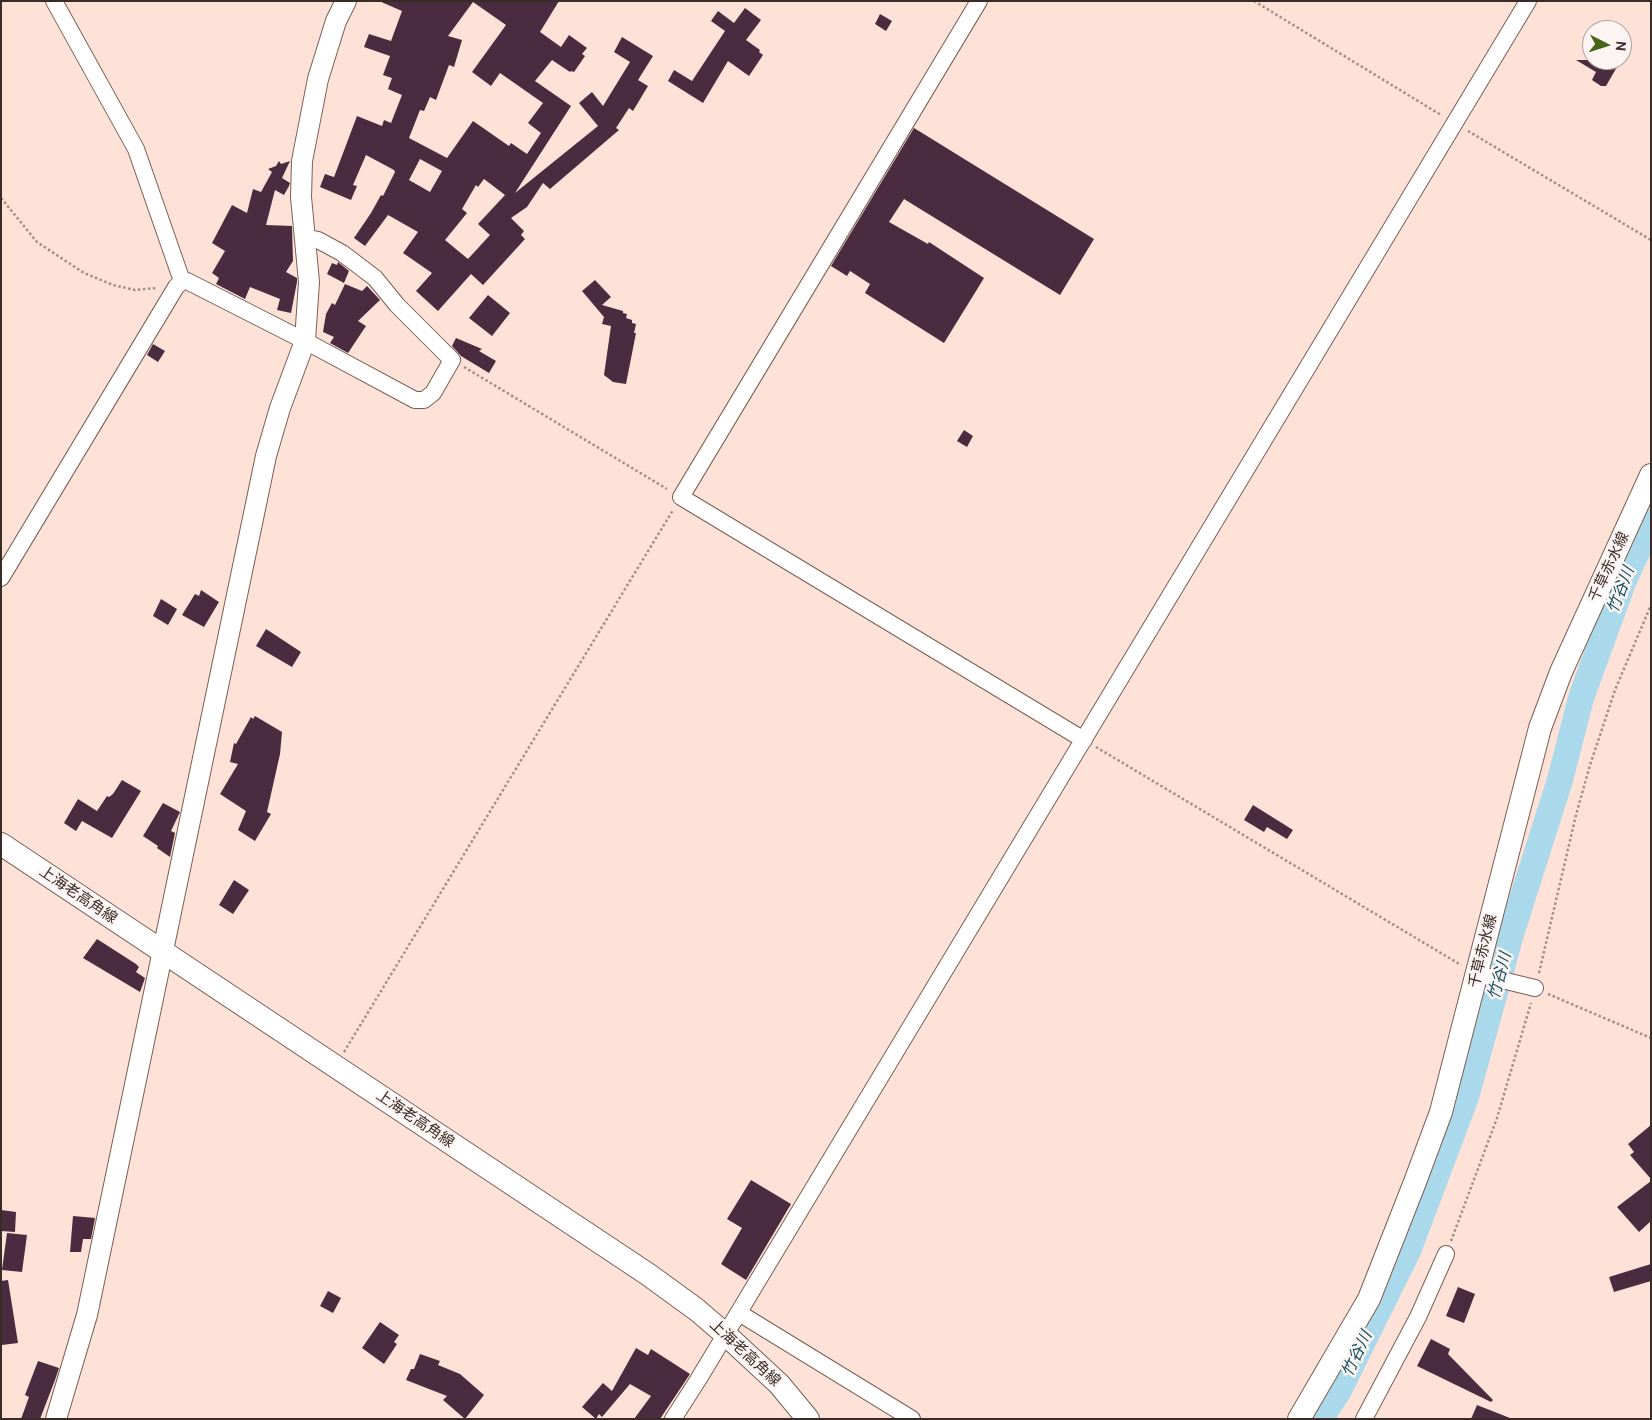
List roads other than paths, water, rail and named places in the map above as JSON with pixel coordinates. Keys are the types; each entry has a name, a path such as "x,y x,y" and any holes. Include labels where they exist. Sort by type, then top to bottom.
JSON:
{"main road":[{"name":"千草赤水線","path":"1299,1419 1369,1300 1441,1112 1540,728 1560,672 1651,475"},
{"name":"上海老高角線","path":"1,844 641,1270 697,1310 725,1334 779,1384 808,1419"}],"street":[{"path":"54,1 136,149 179,284"},
{"path":"56,1419 87,1315 266,456 280,408 305,342 309,282 301,197 302,161 318,79 336,20 346,1"},
{"path":"979,1 681,497 1084,740"},
{"path":"672,1419 1084,740 1528,1"},
{"path":"1,578 179,284 187,281 415,400 424,400 433,393 452,360 397,305 375,278 342,253 318,240 304,237"},
{"path":"1477,974 1535,988"},
{"path":"1364,1419 1418,1317 1446,1254"},
{"path":"738,1313 912,1419"}],"waterway":[{"name":"竹谷川","path":"1320,1419 1338,1392 1408,1251 1466,1097 1511,934 1560,780 1581,698 1624,580 1651,522"}]}
